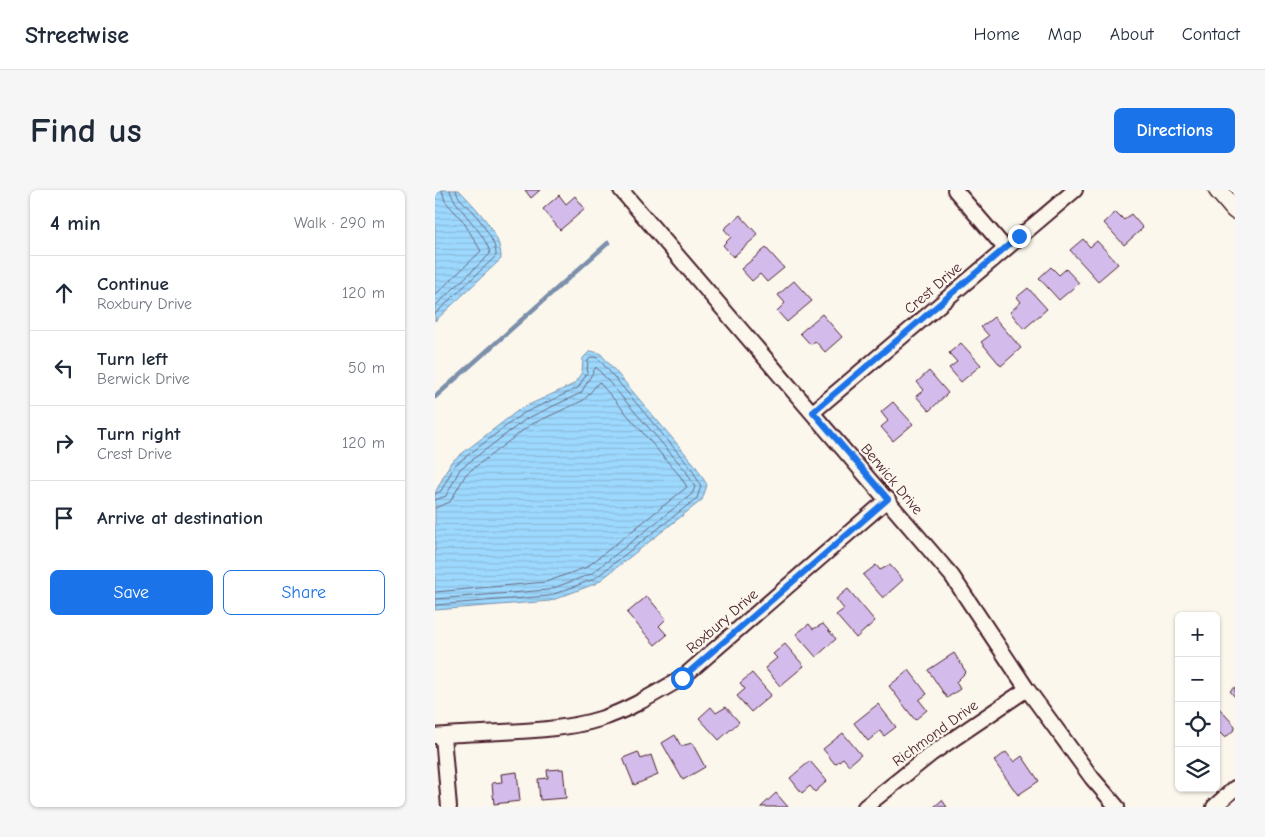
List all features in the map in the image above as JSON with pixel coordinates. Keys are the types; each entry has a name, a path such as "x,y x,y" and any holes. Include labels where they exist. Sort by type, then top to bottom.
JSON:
{"street":[{"name":"Berwick Drive","path":"621,190 888,499 952,576 1027,689 1092,778 1117,807"},
{"path":"955,190 1005,248"},
{"name":"Crest Drive","path":"813,412 1075,190"},
{"path":"1218,190 1235,210"},
{"name":"Roxbury Drive","path":"439,736 558,727 600,720 643,701 682,678 888,499"},
{"name":"Richmond Drive","path":"865,807 931,754 1027,689"},
{"path":"439,736 449,807"},
{"path":"1214,807 1235,788"}],"water":[{"path":"435,190 459,190 493,231 500,250 501,259 435,321"},
{"path":"590,351 600,353 695,465 707,485 702,500 597,583 550,601 435,610 435,493 451,462 520,409 574,384 582,372 583,358"}],"building":[{"path":"525,190 540,190 531,198"},
{"path":"559,195 566,204 575,196 585,209 560,230 543,209"},
{"path":"1116,212 1124,220 1131,214 1143,228 1124,245 1104,223"},
{"path":"740,215 758,235 733,257 723,245 731,237 724,229"},
{"path":"1083,239 1090,247 1097,241 1118,264 1098,281 1070,250"},
{"path":"766,248 784,268 767,282 760,274 752,281 741,269"},
{"path":"1051,267 1059,275 1066,269 1079,283 1059,300 1039,278"},
{"path":"794,281 812,301 787,322 777,311 785,303 778,295"},
{"path":"1028,288 1047,309 1024,329 1010,312 1021,302 1017,297"},
{"path":"822,314 842,337 825,352 815,341 811,345 800,333"},
{"path":"994,317 1021,348 1001,366 981,342 989,336 981,327"},
{"path":"961,343 981,365 961,382 949,368 957,362 949,353"},
{"path":"929,371 948,393 929,411 916,396 924,390 917,382"},
{"path":"893,402 913,424 893,441 881,427 888,421 881,412"},
{"path":"876,565 880,570 890,565 903,580 883,598 863,575"},
{"path":"848,589 875,621 856,638 836,615 844,609 836,599"},
{"path":"647,596 666,619 659,626 667,635 655,645 627,613"},
{"path":"809,624 813,629 823,624 836,639 816,657 796,634"},
{"path":"785,644 804,666 780,686 765,668 777,658 773,654"},
{"path":"954,653 966,672 956,682 960,689 947,698 928,670"},
{"path":"909,670 927,694 919,700 927,710 915,720 889,686"},
{"path":"752,673 771,695 751,712 737,696 745,689 740,683"},
{"path":"1235,687 1235,697 1230,691"},
{"path":"878,704 896,727 884,736 880,731 868,741 854,723"},
{"path":"711,707 716,713 726,707 739,722 719,740 699,718"},
{"path":"1220,709 1235,726 1235,729 1225,738 1220,733"},
{"path":"843,733 861,755 849,765 843,758 835,764 823,749"},
{"path":"675,735 681,746 692,743 705,767 683,780 662,743"},
{"path":"638,752 641,759 651,755 658,775 634,785 623,758"},
{"path":"1006,752 1014,762 1022,756 1039,781 1018,795 994,761"},
{"path":"810,761 827,781 815,792 810,786 802,793 790,778"},
{"path":"563,769 566,798 540,800 538,779 548,778 547,770"},
{"path":"517,772 520,801 494,804 492,783 502,782 501,774"},
{"path":"776,793 788,807 761,807"},
{"path":"942,800 947,807 934,807"}],"waterway":[{"path":"435,397 608,243"}],"route":[{"path":"682,678 888,499 813,412 1019,236"}]}
